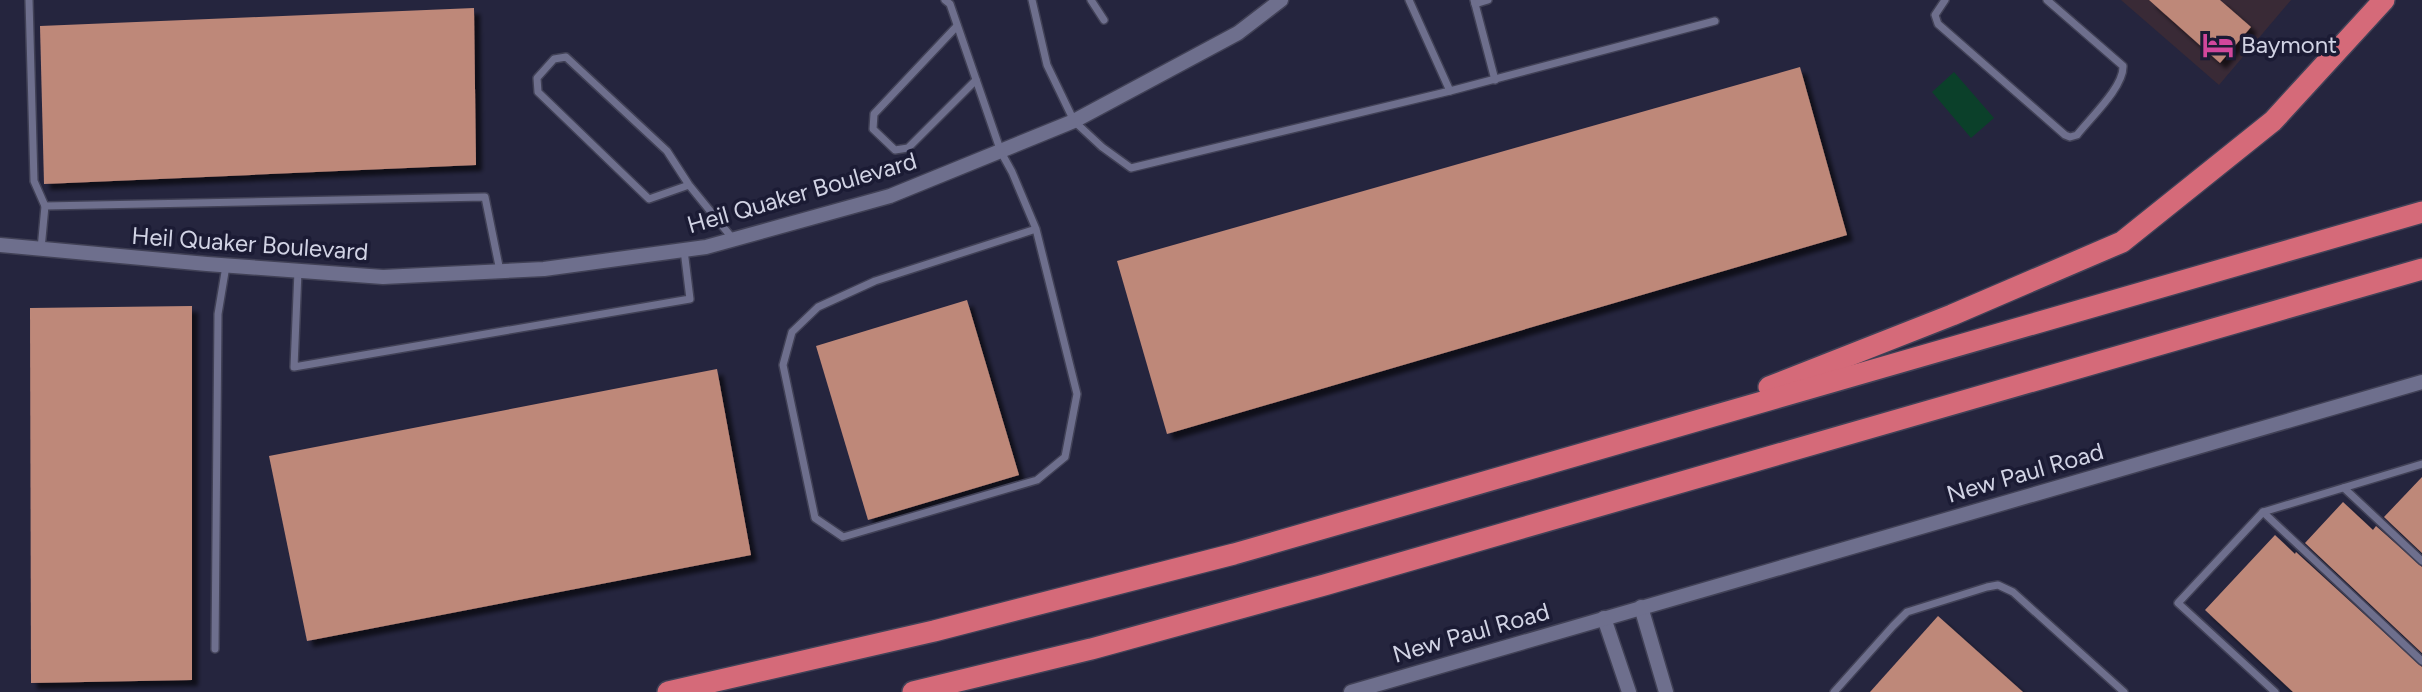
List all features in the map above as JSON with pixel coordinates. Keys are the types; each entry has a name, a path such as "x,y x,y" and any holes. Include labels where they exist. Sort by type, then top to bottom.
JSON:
{"highway":[{"path":"1651,434 1952,315 2122,242 2273,121 2384,0"},
{"path":"667,692 934,631 1234,554 2422,212"},
{"path":"913,692 1091,649 1324,585 2422,269"}],"street":[{"name":"Heil Quaker Boulevard","path":"0,245 226,266 383,277 544,269 684,250 733,240 890,196 1001,152 1074,121 1238,33 1281,0"},
{"name":"New Paul Road","path":"1351,692 2422,382"},
{"path":"1642,607 1665,692"},
{"path":"1604,618 1629,692"}],"lane":[{"path":"29,0 34,181 45,206 41,249"},
{"path":"945,0 950,4 1001,152 1036,229 1077,394 1065,457 1037,480 843,537 815,518 783,365 792,331 818,307 875,281 1036,229"},
{"path":"1032,0 1047,65 1074,121 1102,147 1131,168 1496,80 1715,21"},
{"path":"1091,0 1104,20"},
{"path":"1409,0 1450,91"},
{"path":"1488,0 1474,2 1496,80"},
{"path":"1945,0 1936,15 1938,24 2070,138 2077,135 2117,85 2123,76 2123,66 2047,0"},
{"path":"957,26 874,114 873,129 895,150 908,148 976,80"},
{"path":"689,185 649,199 538,92 537,78 554,59 566,57 667,151 689,185 733,240"},
{"path":"45,206 485,197 500,271"},
{"path":"298,271 293,367 690,299 684,250"},
{"path":"215,649 218,314 226,266"},
{"path":"2275,692 2178,603 2263,512 2422,464"},
{"path":"2343,488 2422,561"},
{"path":"2263,512 2422,660"},
{"path":"1834,692 1907,612 1998,585 2013,592 2124,692"}],"shaded area":[{"path":"2121,0 2291,0 2219,85"}],"green space":[{"path":"1954,72 1994,118 1971,138 1932,92"}],"building":[{"name":"Baymont","path":"2149,0 2220,0 2251,27 2220,63"},
{"path":"474,8 476,165 44,184 40,26"},
{"path":"1800,67 1847,235 1167,434 1117,261"},
{"path":"967,300 1019,475 868,520 816,346"},
{"path":"192,306 192,680 31,683 30,308"},
{"path":"717,369 751,555 307,641 269,456"},
{"path":"2422,477 2422,553 2384,517"},
{"path":"2343,502 2373,530 2376,526 2422,567 2422,653 2305,543"},
{"path":"2275,535 2422,667 2422,692 2293,692 2205,610"},
{"path":"1938,616 2023,692 1870,692"}],"place":[{"name":"Baymont","path":"2218,45"}]}
